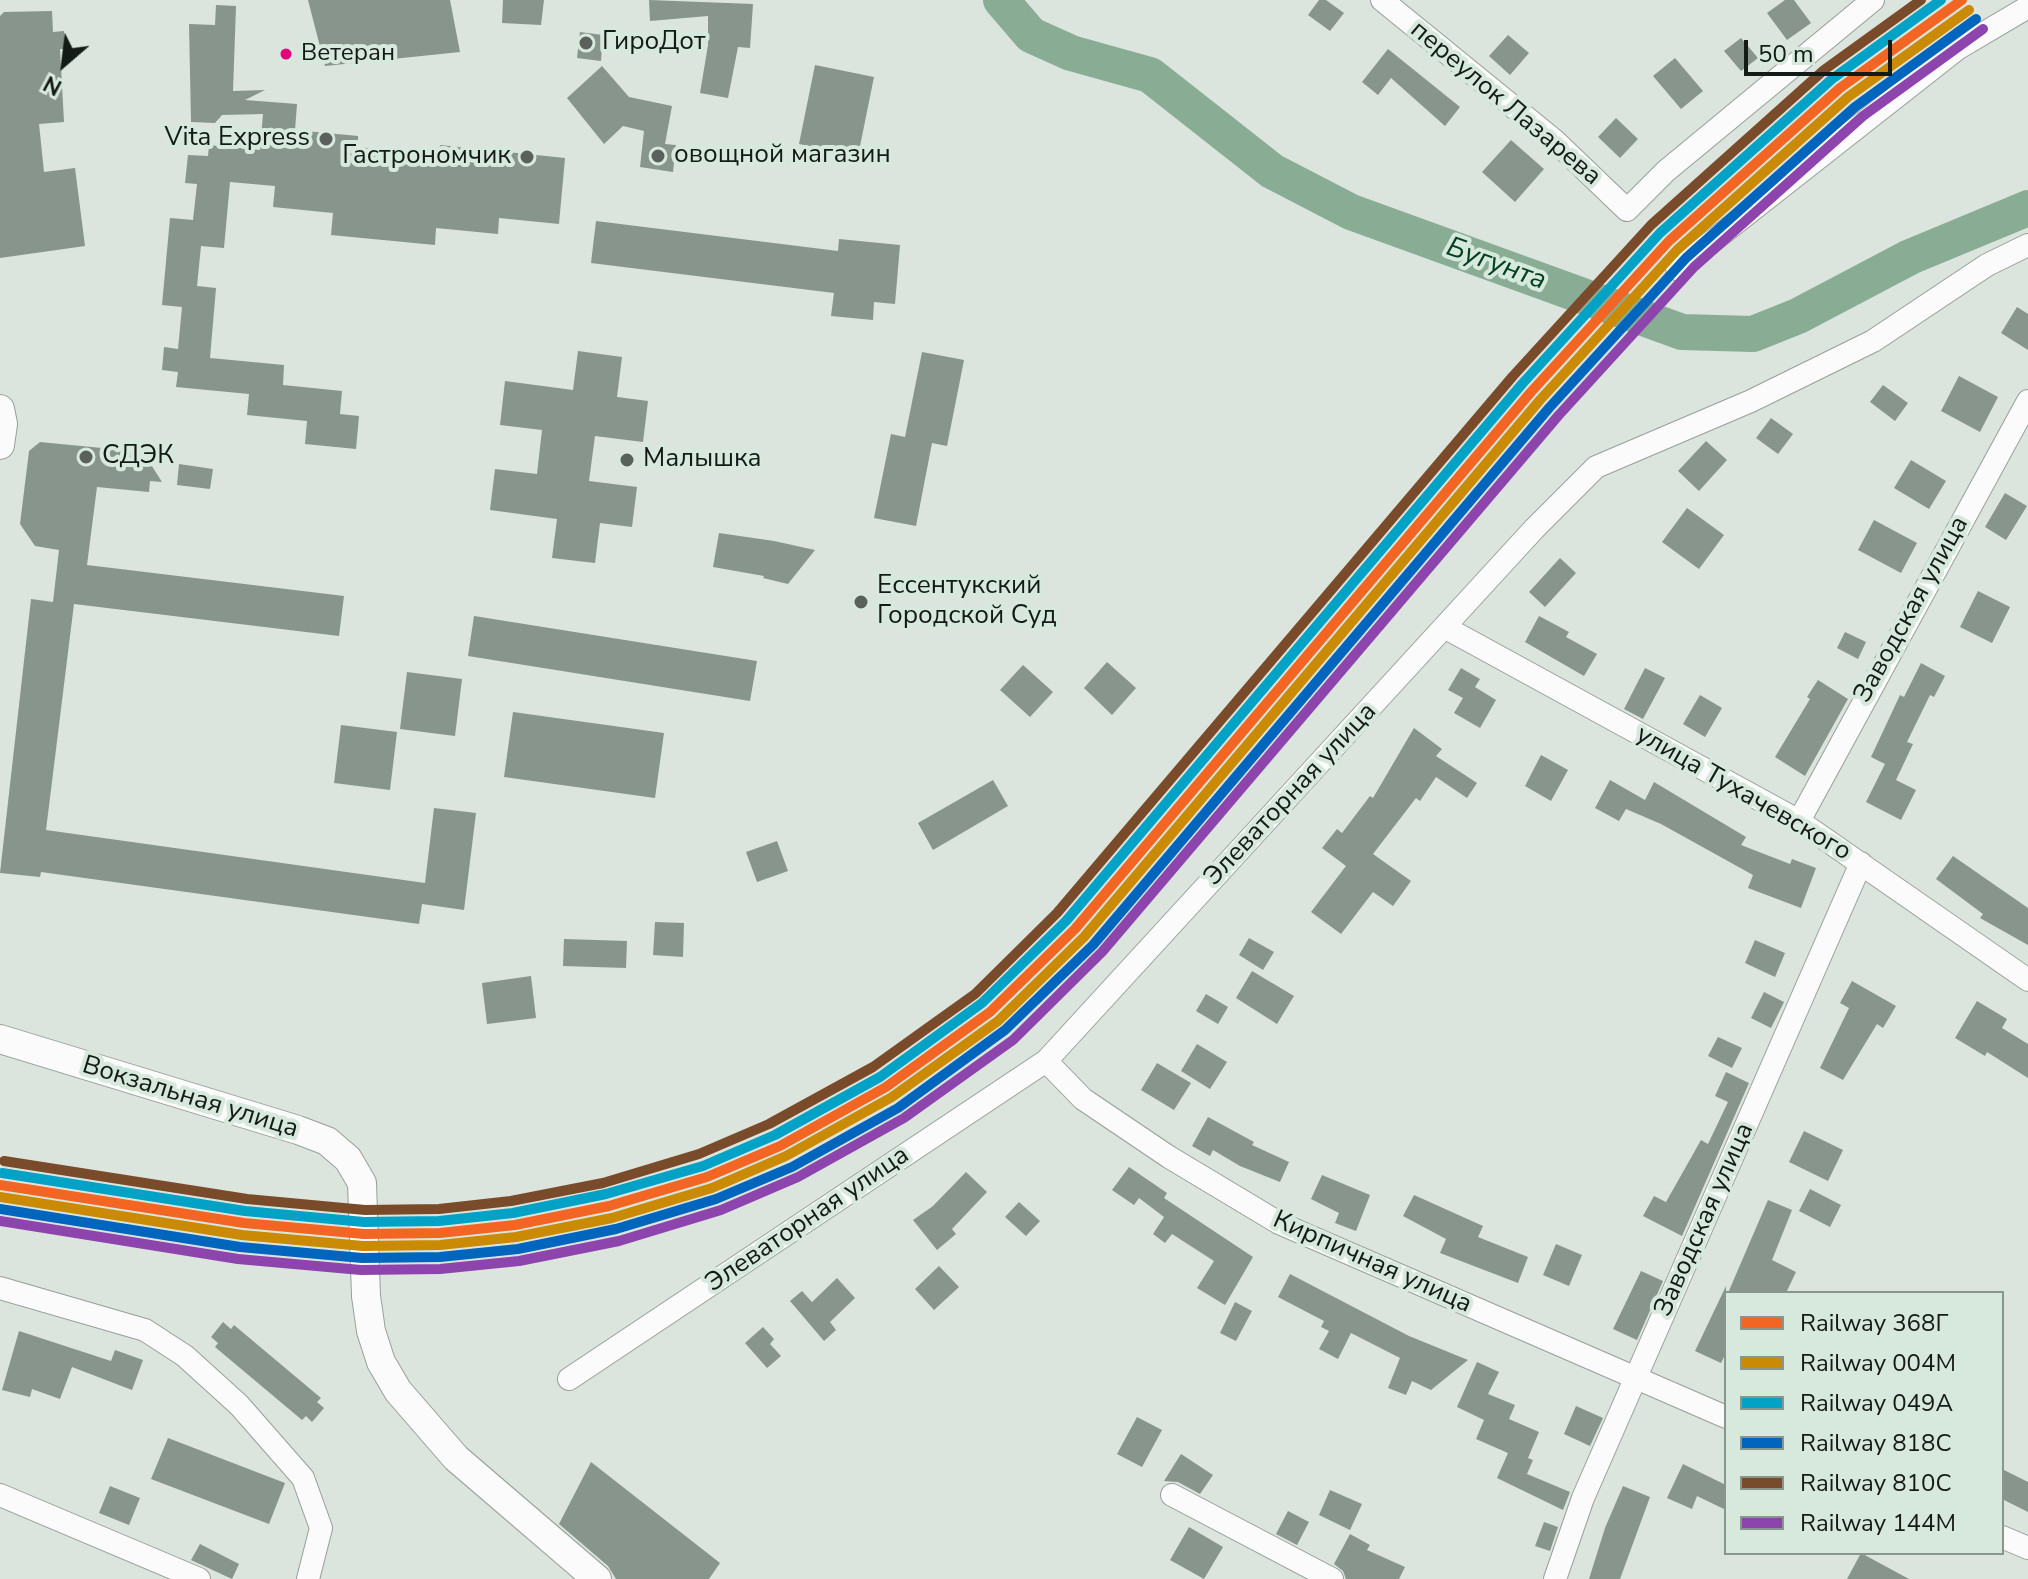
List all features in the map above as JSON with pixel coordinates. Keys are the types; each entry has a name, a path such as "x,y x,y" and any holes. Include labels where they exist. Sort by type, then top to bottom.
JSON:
{"street":[{"name":"переулок Лазарева","path":"1382,0 1554,140 1627,210 1666,171 1873,0"},
{"path":"1677,269 1945,58 2028,7"},
{"name":"Элеваторная улица","path":"569,1379 1046,1061 1534,529 1596,467 1751,401 1873,341 1987,265 2028,245"},
{"name":"Заводская улица","path":"1799,821 1916,601 2028,401"},
{"path":"0,409 3,424 0,445"},
{"name":"улица Тухачевского","path":"1446,628 1799,821 2028,980"},
{"name":"Заводская улица","path":"1555,1579 1583,1498 1861,863"},
{"name":"Вокзальная улица","path":"0,1039 327,1141 348,1159 362,1183 366,1296 371,1331 381,1362 398,1391 456,1458 597,1579"},
{"name":"Кирпичная улица","path":"1046,1061 1083,1099 1169,1157 1279,1223 1724,1416"},
{"path":"0,1288 145,1330 185,1356 239,1405 303,1478 321,1528 308,1579"},
{"path":"0,1495 199,1579"},
{"path":"1172,1495 1332,1579"},
{"path":"2004,1538 2028,1548"}],"building":[{"path":"308,0 450,0 460,52 325,66"},
{"path":"503,0 544,0 541,25 502,23"},
{"path":"649,0 753,4 750,48 738,47 728,98 700,93 708,45 708,16 650,21"},
{"path":"1319,0 1326,0 1344,13 1330,31 1308,15"},
{"path":"1785,0 1794,0 1811,23 1787,40 1767,13"},
{"path":"216,5 236,6 233,91 265,90 245,100 297,104 295,130 358,136 358,147 439,155 440,145 565,158 559,224 499,218 498,234 436,228 435,245 331,235 333,213 273,207 275,186 230,182 224,248 201,246 197,286 216,288 210,358 284,365 283,385 342,391 340,414 359,416 356,449 305,444 307,421 247,415 249,394 176,387 178,372 162,370 164,347 178,349 182,307 162,305 170,218 193,220 197,184 185,183 188,155 208,156 209,145 260,150 263,114 222,115 215,123 191,122 189,24 215,25"},
{"path":"52,11 53,32 64,31 65,49 60,49 64,122 39,124 44,172 75,168 85,246 0,258 0,16 4,12"},
{"path":"580,32 603,35 601,61 577,58"},
{"path":"1508,35 1529,53 1510,75 1489,56"},
{"path":"1741,38 1758,58 1741,71 1724,51"},
{"path":"1388,49 1460,107 1445,126 1391,78 1378,95 1362,82"},
{"path":"1675,58 1703,91 1681,109 1653,76"},
{"path":"815,65 874,77 858,156 799,144"},
{"path":"602,66 629,97 672,106 665,144 676,145 673,172 640,167 644,131 623,126 604,144 567,98"},
{"path":"1616,118 1638,139 1620,158 1598,137"},
{"path":"1511,140 1544,169 1515,202 1482,172"},
{"path":"596,221 838,251 839,239 900,245 895,304 874,302 873,320 831,316 834,293 591,263"},
{"path":"2017,307 2028,314 2028,350 2001,333"},
{"path":"578,351 622,357 617,397 648,401 643,442 595,436 589,481 637,487 632,527 600,523 595,563 552,558 557,519 490,510 495,469 537,474 542,430 500,425 505,381 573,390"},
{"path":"922,352 964,360 947,446 932,443 916,526 874,518 891,434 905,437"},
{"path":"1959,376 1998,397 1980,432 1941,411"},
{"path":"1883,385 1908,403 1895,421 1870,402"},
{"path":"1771,418 1793,434 1778,454 1756,438"},
{"path":"1706,441 1727,460 1699,491 1678,471"},
{"path":"40,442 143,452 162,482 150,481 149,492 97,487 87,565 344,596 339,636 74,604 46,830 425,883 434,808 476,813 464,910 422,904 419,924 41,872 40,877 0,873 31,599 53,602 59,550 35,546 20,524 29,451"},
{"path":"1911,460 1946,481 1929,509 1894,488"},
{"path":"179,464 213,469 210,489 177,485"},
{"path":"2005,493 2027,506 2006,540 1985,527"},
{"path":"1687,508 1724,535 1699,569 1662,542"},
{"path":"1874,520 1917,543 1901,573 1858,550"},
{"path":"719,533 815,550 788,584 764,576 713,567"},
{"path":"1560,558 1576,573 1545,607 1529,592"},
{"path":"1978,591 2010,607 1992,643 1960,627"},
{"path":"474,616 757,661 750,701 468,656"},
{"path":"1539,616 1569,632 1566,637 1597,654 1584,676 1525,642"},
{"path":"1845,632 1866,642 1858,659 1837,648"},
{"path":"1107,662 1136,688 1112,715 1084,688"},
{"path":"1921,663 1945,676 1934,697 1930,695 1907,742 1913,744 1896,780 1916,790 1901,820 1866,802 1885,764 1871,757 1900,695 1904,697"},
{"path":"1023,665 1053,692 1030,717 1000,690"},
{"path":"1461,668 1480,679 1475,687 1496,700 1480,728 1454,713 1463,698 1448,690"},
{"path":"1645,668 1665,678 1643,719 1624,709"},
{"path":"407,672 462,679 455,736 400,729"},
{"path":"1818,680 1848,699 1805,776 1775,757"},
{"path":"1700,695 1722,708 1705,737 1683,724"},
{"path":"513,712 664,733 655,798 504,777"},
{"path":"341,725 397,732 390,790 334,783"},
{"path":"1414,728 1442,749 1436,756 1477,783 1467,798 1436,777 1420,801 1416,798 1373,854 1411,881 1393,906 1373,892 1341,934 1311,912 1346,866 1322,848 1337,829 1342,833 1370,796 1373,798"},
{"path":"1541,755 1568,770 1551,801 1525,786"},
{"path":"993,780 1008,806 933,850 918,823"},
{"path":"1610,780 1645,800 1654,782 1746,837 1741,845 1790,864 1792,859 1816,868 1801,908 1748,888 1753,875 1661,824 1626,809 1619,821 1595,808"},
{"path":"777,841 788,871 757,882 746,852"},
{"path":"1953,856 2028,908 2028,945 1980,918 1983,914 1936,879"},
{"path":"655,922 684,923 683,957 653,955"},
{"path":"1249,938 1274,952 1263,970 1239,955"},
{"path":"564,939 627,941 626,968 563,966"},
{"path":"1755,940 1785,953 1775,977 1745,963"},
{"path":"1252,971 1294,996 1277,1024 1236,998"},
{"path":"531,976 536,1018 487,1024 482,983"},
{"path":"1852,981 1896,1006 1883,1028 1877,1024 1843,1080 1820,1068 1849,1008 1840,1003"},
{"path":"1764,992 1784,1002 1771,1028 1751,1018"},
{"path":"1206,994 1228,1007 1218,1024 1196,1011"},
{"path":"1977,1001 2007,1019 2002,1028 2028,1044 2028,1078 1987,1052 1985,1056 1955,1038"},
{"path":"1718,1037 1742,1048 1732,1068 1708,1056"},
{"path":"1197,1044 1227,1062 1210,1089 1181,1071"},
{"path":"1157,1063 1191,1083 1174,1110 1141,1090"},
{"path":"1726,1072 1749,1083 1682,1236 1643,1216 1654,1196 1666,1202 1701,1140 1708,1144 1728,1102 1715,1096"},
{"path":"1208,1117 1254,1142 1252,1145 1289,1162 1280,1182 1240,1166 1213,1150 1210,1156 1192,1146"},
{"path":"1804,1131 1843,1150 1828,1181 1789,1162"},
{"path":"1129,1167 1167,1193 1164,1198 1253,1257 1225,1305 1197,1288 1214,1261 1172,1234 1165,1243 1153,1234 1164,1217 1139,1198 1134,1205 1112,1190"},
{"path":"966,1172 987,1192 952,1229 956,1234 937,1250 913,1220 933,1206"},
{"path":"1322,1175 1370,1195 1356,1231 1335,1223 1339,1213 1311,1199"},
{"path":"1810,1189 1841,1205 1830,1227 1799,1211"},
{"path":"1414,1195 1483,1226 1478,1237 1528,1257 1518,1283 1440,1253 1446,1239 1403,1216"},
{"path":"1768,1200 1792,1210 1772,1260 1796,1272 1787,1291 1729,1291"},
{"path":"1019,1202 1040,1221 1026,1236 1005,1217"},
{"path":"1556,1244 1582,1255 1569,1286 1543,1275"},
{"path":"939,1266 959,1287 934,1310 915,1289"},
{"path":"1641,1271 1663,1281 1637,1340 1613,1329"},
{"path":"1290,1274 1409,1336 1468,1360 1431,1390 1412,1381 1406,1395 1388,1388 1400,1358 1351,1333 1338,1359 1319,1349 1329,1331 1321,1327 1324,1321 1278,1297"},
{"path":"837,1278 855,1298 830,1322 836,1330 824,1341 790,1301 802,1291 812,1302"},
{"path":"1726,1286 1724,1357 1721,1363 1695,1351"},
{"path":"1235,1302 1252,1311 1236,1341 1220,1333"},
{"path":"223,1322 231,1329 234,1325 321,1398 317,1402 324,1408 312,1422 306,1416 302,1420 215,1347 218,1343 211,1337"},
{"path":"763,1327 774,1339 770,1344 781,1356 767,1368 745,1343"},
{"path":"19,1331 111,1361 115,1350 143,1360 132,1390 72,1367 60,1399 32,1389 30,1397 2,1390"},
{"path":"1477,1362 1499,1372 1488,1394 1515,1405 1509,1419 1539,1432 1528,1458 1533,1460 1527,1474 1570,1492 1563,1510 1497,1478 1508,1453 1476,1439 1484,1420 1457,1407"},
{"path":"1576,1406 1603,1418 1590,1446 1564,1434"},
{"path":"1137,1417 1162,1430 1142,1467 1117,1454"},
{"path":"168,1438 285,1483 269,1524 151,1479"},
{"path":"1181,1454 1213,1475 1200,1494 1178,1482 1164,1481"},
{"path":"591,1462 720,1563 709,1579 616,1579 608,1566 559,1524"},
{"path":"1683,1464 1724,1484 1724,1509 1697,1496 1692,1509 1667,1498"},
{"path":"2004,1470 2028,1482 2028,1512 2004,1500"},
{"path":"110,1486 140,1498 129,1525 99,1513"},
{"path":"1623,1486 1650,1497 1620,1579 1589,1579 1605,1528"},
{"path":"1330,1490 1362,1504 1350,1530 1319,1515"},
{"path":"1288,1511 1309,1522 1297,1545 1276,1534"},
{"path":"1544,1522 1558,1527 1550,1551 1535,1546"},
{"path":"1189,1527 1223,1547 1204,1579 1170,1560"},
{"path":"1350,1534 1370,1545 1367,1550 1405,1567 1399,1579 1346,1579 1343,1571 1334,1564"},
{"path":"200,1544 239,1564 232,1579 191,1560"},
{"path":"1860,1555 1865,1555 1909,1579 1847,1579"}],"waterway":[{"name":"Бугунта","path":"1001,0 1031,35 1071,53 1150,75 1272,171 1351,212 1682,332 1753,334 1798,316 1910,257 2028,208"}],"rail line":[{"name":"810С","path":"4,1161 247,1199 365,1210 439,1209 511,1201 603,1183 699,1154 769,1124 873,1067 975,994 1057,913 1513,376 1651,225 1824,70 1921,0"},
{"name":"049А","path":"2,1173 245,1211 364,1222 439,1221 513,1213 606,1194 703,1166 775,1135 880,1077 982,1003 1066,921 1522,384 1660,233 1832,79 1941,0"},
{"name":"368Г","path":"0,1185 244,1223 364,1234 440,1233 515,1225 609,1206 707,1177 780,1146 886,1087 990,1012 1075,929 1531,392 1669,241 1840,88 1962,0"},
{"name":"004М","path":"0,1197 242,1235 363,1246 440,1245 516,1237 612,1218 712,1188 786,1156 892,1097 998,1021 1084,937 1540,400 1677,250 1848,97 1969,10"},
{"name":"818С","path":"0,1209 240,1247 362,1258 440,1257 518,1249 616,1229 716,1199 792,1167 898,1108 1005,1030 1093,945 1549,408 1686,258 1855,107 1976,19"},
{"name":"144М","path":"0,1221 238,1259 361,1270 440,1269 519,1261 619,1241 721,1210 798,1177 904,1118 1013,1040 1102,952 1558,416 1694,267 1863,116 1983,29"}],"place":[{"name":"ГироДот","path":"586,43"},
{"name":"Ветеран","path":"286,54"},
{"name":"Vita Express","path":"326,139"},
{"name":"овощной магазин","path":"658,156"},
{"name":"Гастрономчик","path":"527,157"},
{"name":"СДЭК","path":"86,457"},
{"name":"Малышка","path":"627,460"},
{"name":"Ессентукский Городской Суд","path":"861,602"}]}
